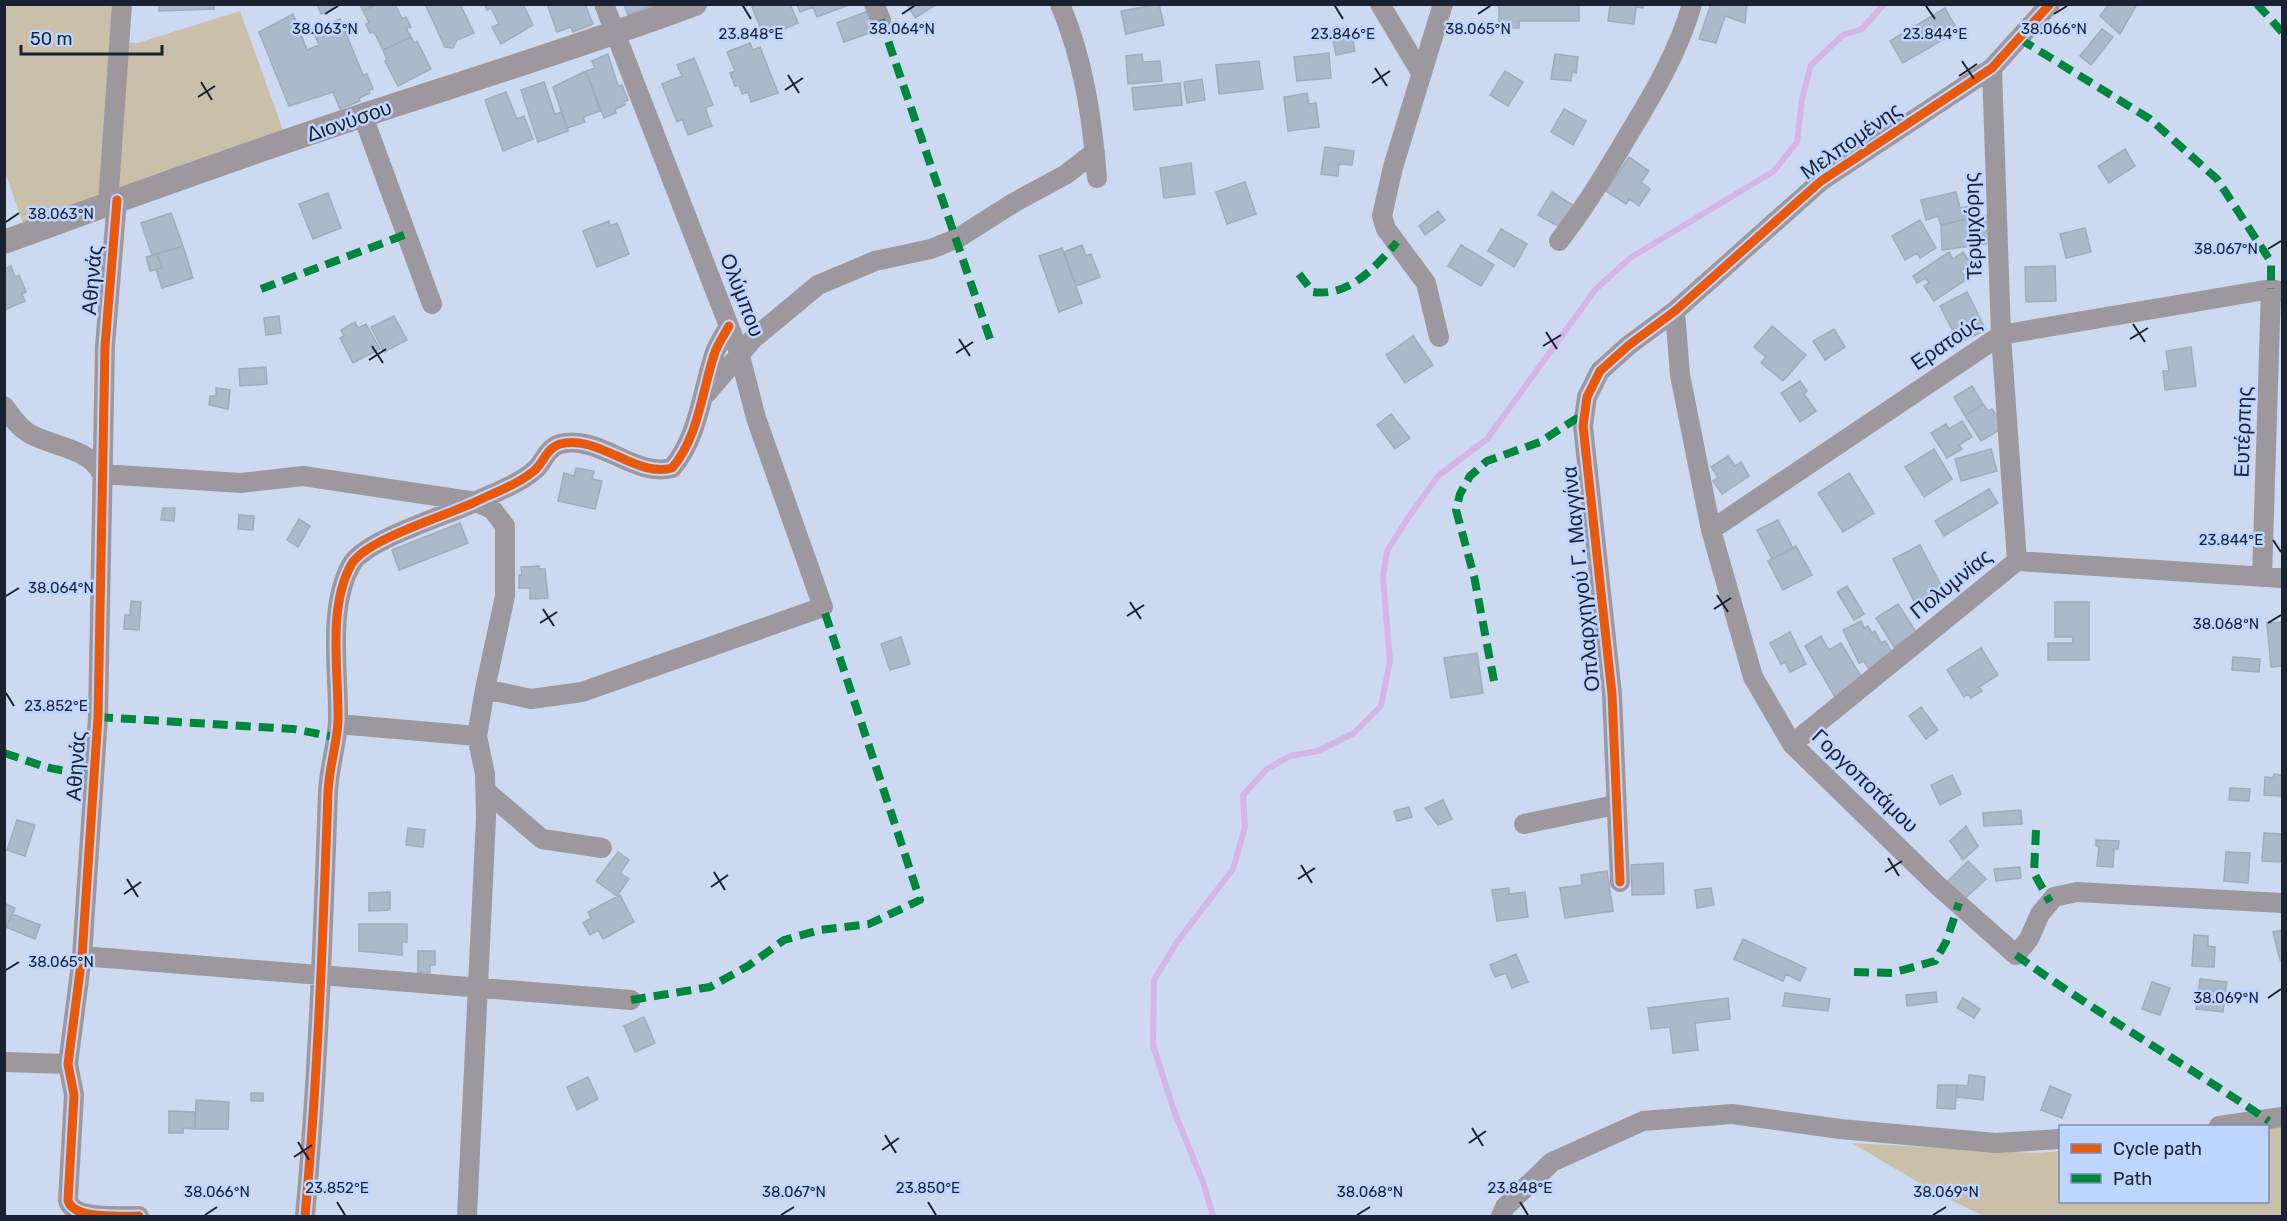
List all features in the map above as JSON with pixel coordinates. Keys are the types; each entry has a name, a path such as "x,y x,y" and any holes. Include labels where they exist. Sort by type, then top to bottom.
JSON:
{"street":[{"name":"Αθηνάς","path":"122,4 105,346 98,717 82,956 68,1064 74,1095 68,1200 69,1206 75,1211 85,1214 139,1216"},
{"name":"Ολύμπου","path":"485,689 531,699 582,692 823,607 756,418 739,352 604,4"},
{"name":"Διονύσου","path":"4,242 112,202 363,116 615,34 695,4"},
{"path":"1060,4 1081,61 1097,178"},
{"path":"1380,4 1421,73"},
{"path":"1438,337 1426,283 1386,229 1382,216 1421,73 1443,4"},
{"path":"1559,241 1585,208 1645,108 1671,58 1692,4"},
{"name":"Μελπομένης","path":"1675,311 1821,181 1992,68 2050,4"},
{"name":"Τερψιχόρης","path":"1992,68 2001,334 2017,561"},
{"path":"363,116 432,304"},
{"path":"704,397 739,352 773,320 818,285 875,261 931,249 958,238 1015,202 1065,175 1095,152"},
{"name":"Ερατούς","path":"1711,530 2001,334 2277,290"},
{"name":"Ευτέρπης","path":"2262,577 2277,290"},
{"name":"Γοργοποτάμου","path":"1675,311 1680,375 1711,530 1753,677 1792,744 1936,884 2016,955 2029,939 2040,914 2054,897 2077,892 2283,903"},
{"name":"Οπλαρχηγού Γ. Μαγγίνα","path":"1620,882 1612,694 1583,426 1587,397 1600,371 1629,345 1675,311"},
{"path":"305,1216 316,1098 323,975 328,788 338,724 336,647 342,584 352,561 369,547 476,502 533,471 548,452 562,444 604,450 655,470 672,468 684,450 704,397 714,352 729,326"},
{"path":"4,406 29,434 84,454 98,466 102,474 241,483 303,476 476,502 492,509 505,526 505,596 477,736 486,791 467,1216"},
{"name":"Πολυμνίας","path":"1792,744 2017,561 2283,578"},
{"path":"338,724 477,736"},
{"path":"486,791 542,839 602,848"},
{"path":"1524,824 1615,805"},
{"path":"82,956 631,1000"},
{"path":"4,1062 68,1064"},
{"path":"1501,1216 1505,1207 1552,1162 1643,1121 1732,1114 1840,1129 1996,1143 2059,1139"},
{"path":"2227,1125 2283,1118"}],"shaded area":[{"path":"5,5 116,5 114,41 138,43 240,11 284,133 24,226 5,172"},
{"path":"2282,1124 2282,1216 1984,1216 1936,1193 1852,1143 2035,1153 2059,1151 2059,1203 2269,1203 2269,1128"}],"building":[{"path":"159,4 214,4 214,9 159,11"},
{"path":"317,4 335,4 336,7 321,14"},
{"path":"360,4 377,4 363,11"},
{"path":"377,4 395,4 402,19 406,17 411,27 406,28 411,37 383,50 374,32 370,33 366,24 369,22 363,11"},
{"path":"425,4 460,4 474,33 457,40 453,48 445,47"},
{"path":"484,4 523,4 533,25 501,44 492,27 499,24 491,8 487,10"},
{"path":"547,4 585,4 593,24 573,32 571,27 557,32"},
{"path":"624,4 657,4 628,15"},
{"path":"759,4 790,4 798,23 764,37 752,7"},
{"path":"797,4 851,4 817,17 813,7 800,12"},
{"path":"907,4 937,4 915,18"},
{"path":"1159,4 1164,25 1126,34 1121,11"},
{"path":"1499,4 1579,4 1579,21 1519,21 1519,28 1499,28"},
{"path":"1610,4 1643,4 1643,8 1636,7 1634,24 1608,21"},
{"path":"1711,4 1747,4 1745,23 1725,16 1716,43 1699,39"},
{"path":"2109,4 2137,4 2120,34 2100,16"},
{"path":"1945,8 1958,31 1903,63 1890,41"},
{"path":"868,11 875,31 844,42 837,23"},
{"path":"293,14 307,50 319,45 313,30 340,19 363,75 367,74 373,89 369,90 370,93 359,98 360,101 340,109 333,92 289,106 259,32"},
{"path":"1350,27 1355,51 1336,55 1331,31"},
{"path":"2102,29 2113,37 2091,65 2080,56"},
{"path":"411,37 414,43 417,41 431,69 398,86 385,61 387,60 383,50"},
{"path":"750,43 753,50 760,47 778,93 751,102 748,92 742,94 739,85 735,86 730,73 735,71 727,52"},
{"path":"1329,53 1331,78 1297,81 1294,57"},
{"path":"608,54 618,86 622,85 628,100 624,102 625,105 615,109 616,113 604,118 586,71 595,68 592,61"},
{"path":"1142,54 1143,62 1160,61 1162,81 1128,84 1126,56"},
{"path":"1555,54 1578,57 1576,73 1572,72 1571,81 1551,79"},
{"path":"694,58 713,105 705,108 712,126 688,135 682,119 677,122 662,84 682,76 677,65"},
{"path":"1259,61 1263,89 1219,94 1216,65"},
{"path":"586,71 600,111 583,117 585,122 567,128 553,87"},
{"path":"1505,71 1523,82 1508,106 1490,95"},
{"path":"1202,79 1205,100 1187,103 1184,82"},
{"path":"544,82 555,114 562,112 568,131 538,142 521,90"},
{"path":"1180,83 1182,105 1134,110 1132,88"},
{"path":"506,92 517,119 524,116 533,139 503,151 485,100"},
{"path":"1307,93 1309,104 1316,103 1319,127 1288,131 1284,97"},
{"path":"1564,109 1586,121 1573,145 1551,132"},
{"path":"1325,147 1354,151 1352,165 1339,164 1338,176 1321,174"},
{"path":"2125,149 2135,166 2109,183 2098,166"},
{"path":"1629,157 1649,171 1641,182 1650,189 1639,206 1629,199 1626,204 1606,191"},
{"path":"1191,163 1195,194 1164,198 1160,168"},
{"path":"1245,182 1256,214 1227,224 1216,192"},
{"path":"1552,192 1574,206 1558,226 1538,215"},
{"path":"1956,192 1960,208 1976,205 1979,216 1941,225 1938,216 1926,220 1921,200"},
{"path":"328,193 341,228 313,239 299,204"},
{"path":"1438,211 1445,220 1425,235 1419,226"},
{"path":"171,213 183,246 152,255 141,223"},
{"path":"1979,216 1990,216 1993,243 1942,250 1941,225"},
{"path":"1920,220 1936,248 1920,258 1917,253 1905,260 1892,236"},
{"path":"609,221 610,226 617,223 629,254 597,267 583,231"},
{"path":"2085,228 2091,252 2066,258 2060,234"},
{"path":"1501,229 1527,244 1514,267 1488,251"},
{"path":"1082,245 1086,256 1091,254 1100,277 1076,286 1064,252"},
{"path":"1461,245 1494,265 1481,286 1448,266"},
{"path":"183,246 193,278 162,288 156,269 162,268 157,254"},
{"path":"1062,248 1082,303 1059,312 1039,256"},
{"path":"1949,252 1953,259 1963,252 1971,264 1961,271 1967,279 1934,301 1924,286 1929,283 1926,278 1917,283 1913,276"},
{"path":"157,254 162,268 150,271 146,257"},
{"path":"11,266 15,277 19,275 26,292 22,294 25,301 4,310 4,269"},
{"path":"2055,266 2056,301 2026,302 2025,267"},
{"path":"1967,292 1986,330 1959,343 1940,306"},
{"path":"279,316 281,333 266,335 264,318"},
{"path":"394,316 407,340 384,352 371,327"},
{"path":"355,322 358,328 366,324 380,349 353,363 340,338 344,336 341,330"},
{"path":"1772,326 1806,355 1783,381 1761,363 1766,357 1754,347"},
{"path":"1834,329 1845,347 1825,360 1813,341"},
{"path":"1413,336 1433,365 1405,383 1386,355"},
{"path":"2191,347 2196,386 2165,390 2163,371 2169,371 2166,351"},
{"path":"266,367 267,384 240,386 239,369"},
{"path":"1800,381 1807,391 1804,394 1816,411 1800,422 1781,393"},
{"path":"1972,386 1983,404 1965,416 1954,397"},
{"path":"216,388 230,390 228,409 209,405 210,396 216,396"},
{"path":"1983,404 1988,411 1992,409 2004,427 1981,441 1965,416"},
{"path":"1391,414 1410,438 1395,449 1377,425"},
{"path":"1962,421 1972,437 1959,445 1962,449 1947,458 1931,433 1946,424 1949,429"},
{"path":"1934,449 1952,479 1924,497 1905,467"},
{"path":"1991,449 1997,471 1961,481 1955,459"},
{"path":"1728,456 1735,466 1741,462 1749,476 1722,494 1713,481 1718,477 1711,467"},
{"path":"576,468 594,471 592,479 602,481 595,509 558,501 564,473 574,476"},
{"path":"1849,473 1874,513 1843,532 1818,493"},
{"path":"1989,489 1998,503 1944,536 1935,521"},
{"path":"163,508 175,508 174,521 161,520"},
{"path":"239,515 254,516 253,530 238,529"},
{"path":"299,519 310,526 298,547 287,540"},
{"path":"1778,520 1793,548 1772,559 1757,530"},
{"path":"460,523 468,543 399,570 392,550"},
{"path":"1920,545 1945,593 1917,607 1893,559"},
{"path":"1796,546 1812,575 1783,590 1768,561"},
{"path":"539,566 539,569 545,569 548,598 530,599 530,588 519,588 521,567"},
{"path":"1847,586 1864,614 1854,620 1837,592"},
{"path":"131,601 141,602 139,630 124,629 125,615 130,615"},
{"path":"2055,602 2089,602 2089,660 2048,660 2048,643 2073,643 2073,637 2055,637"},
{"path":"1898,604 1916,632 1894,647 1876,618"},
{"path":"1861,621 1864,628 1868,626 1872,633 1875,631 1881,643 1885,641 1894,656 1869,669 1864,661 1859,663 1843,630"},
{"path":"2282,622 2282,666 2271,667 2267,623"},
{"path":"1790,632 1806,664 1790,672 1785,662 1781,664 1770,643"},
{"path":"1821,636 1829,650 1841,643 1862,678 1835,697 1805,646"},
{"path":"901,637 910,664 890,670 881,644"},
{"path":"1981,648 1998,675 1979,687 1982,691 1971,698 1968,694 1964,697 1947,670"},
{"path":"1477,653 1483,693 1451,698 1444,658"},
{"path":"2233,657 2260,659 2259,672 2232,670"},
{"path":"1921,707 1938,730 1926,739 1909,716"},
{"path":"2274,774 2282,775 2282,796 2264,795 2265,777 2273,778"},
{"path":"1952,775 1961,794 1940,805 1931,785"},
{"path":"2230,788 2250,789 2249,801 2229,800"},
{"path":"1443,800 1452,819 1438,825 1425,808"},
{"path":"1409,807 1412,817 1397,821 1394,811"},
{"path":"2021,810 2022,824 1984,826 1983,813"},
{"path":"17,820 35,825 25,856 7,850"},
{"path":"1966,826 1978,846 1963,860 1950,841"},
{"path":"408,828 425,830 423,847 406,845"},
{"path":"2264,833 2282,834 2282,862 2262,861"},
{"path":"2096,840 2119,841 2118,849 2114,849 2113,867 2097,866 2099,846 2096,846"},
{"path":"618,852 629,860 620,873 629,879 617,896 596,881"},
{"path":"2226,852 2250,853 2248,883 2224,881"},
{"path":"1968,861 1986,879 1963,900 1946,883"},
{"path":"1663,863 1664,894 1632,895 1631,865"},
{"path":"2020,867 2021,878 1996,881 1994,869"},
{"path":"1607,871 1613,911 1565,918 1560,888 1582,885 1581,875"},
{"path":"1509,888 1509,894 1525,892 1528,917 1497,921 1492,890"},
{"path":"1711,888 1714,905 1697,908 1695,890"},
{"path":"390,892 390,910 369,911 369,893"},
{"path":"620,895 634,922 603,939 598,930 590,935 583,923 591,918 588,912"},
{"path":"4,903 15,908 6,927 4,927"},
{"path":"12,914 40,925 35,939 6,927"},
{"path":"359,924 407,924 407,942 402,942 402,955 359,951"},
{"path":"2282,930 2282,960 2280,960 2273,932"},
{"path":"2194,935 2208,936 2208,946 2215,947 2214,967 2192,966"},
{"path":"1743,939 1806,968 1800,981 1786,974 1783,981 1734,959"},
{"path":"418,951 435,951 435,965 430,965 430,973 418,973"},
{"path":"1516,954 1528,982 1512,988 1506,973 1495,977 1490,965"},
{"path":"2200,979 2227,982 2223,1012 2196,1009"},
{"path":"2152,982 2170,988 2160,1015 2142,1009"},
{"path":"1936,992 1937,1002 1907,1006 1906,995"},
{"path":"1785,993 1830,999 1828,1011 1783,1006"},
{"path":"1728,998 1730,1019 1695,1023 1698,1050 1673,1053 1670,1027 1651,1029 1648,1008"},
{"path":"1963,998 1980,1009 1974,1018 1957,1008"},
{"path":"644,1017 655,1043 635,1052 624,1026"},
{"path":"1969,1075 1985,1077 1983,1100 1956,1097 1957,1085 1968,1086"},
{"path":"588,1077 598,1099 577,1110 567,1087"},
{"path":"1938,1085 1957,1085 1955,1109 1937,1108"},
{"path":"2050,1086 2071,1095 2062,1118 2041,1110"},
{"path":"251,1093 263,1093 263,1101 251,1101"},
{"path":"196,1100 229,1102 228,1129 195,1129"},
{"path":"169,1111 195,1112 195,1129 183,1128 183,1133 169,1133"}],"waterway":[{"path":"1213,1216 1203,1182 1174,1111 1153,1045 1154,980 1177,942 1233,869 1245,827 1243,795 1267,769 1290,756 1318,751 1354,733 1381,706 1390,661 1383,577 1387,551 1438,476 1487,439 1595,290 1630,258 1774,171 1797,142 1802,99 1811,65 1843,35 1862,29 1884,4"}],"marked path":[{"path":"2257,4 2282,32"},
{"path":"881,20 990,339"},
{"path":"2020,39 2150,119 2217,179 2271,262 2271,289"},
{"path":"261,289 407,234"},
{"path":"1299,274 1313,292 1338,290 1350,285 1370,271 1397,242"},
{"path":"1494,681 1474,576 1456,510 1460,494 1470,476 1487,461 1540,442 1585,413"},
{"path":"631,1000 710,987 748,966 784,940 820,930 869,924 920,900 823,607"},
{"path":"98,717 293,729 335,737"},
{"path":"4,753 57,770 93,771"},
{"path":"2036,830 2034,873 2050,902"},
{"path":"1854,972 1892,973 1935,961 1946,942 1959,903"},
{"path":"2016,955 2078,998 2269,1121"}],"cycle path":[{"path":"1620,882 1612,694 1583,426 1587,397 1600,371 1629,345 1675,311 1821,181 1992,68 2050,4"},
{"path":"117,200 105,346 98,717 82,956 68,1064 74,1095 68,1200 78,1211 88,1214 139,1216"},
{"path":"305,1216 317,1057 328,792 338,721 337,621 339,601 351,565 359,555 390,537 464,507 523,479 536,469 552,448 560,444 589,445 644,467 672,468 681,456 694,429 714,355 729,326"}]}
